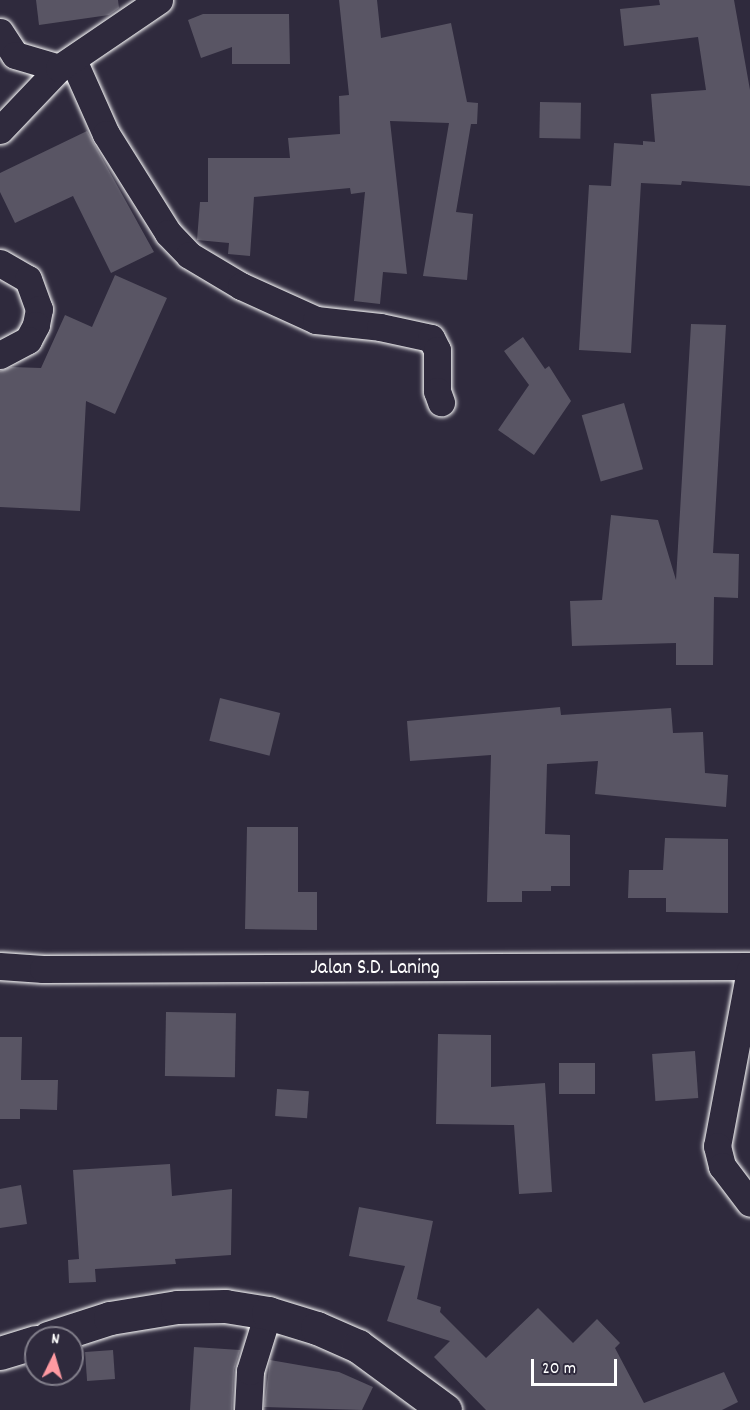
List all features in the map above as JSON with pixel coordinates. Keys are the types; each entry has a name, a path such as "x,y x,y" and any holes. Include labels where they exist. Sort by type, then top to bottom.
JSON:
{"street":[{"path":"0,130 66,64 159,0"},
{"path":"0,32 15,55 66,64"},
{"path":"66,64 106,134 168,233 189,255 241,286 315,320 380,327 431,338 437,350 437,391 441,402"},
{"path":"0,263 28,279 39,309 36,326 28,340 0,355"},
{"name":"Jalan S.D. Laning","path":"0,966 43,969 750,968"},
{"path":"750,968 717,1146 722,1166 750,1203"},
{"path":"84,1326 110,1318 177,1307 225,1306 268,1313 317,1328 358,1346 445,1410"},
{"path":"248,1410 250,1371 268,1313"},
{"path":"0,1353 24,1346"}],"building":[{"path":"36,0 118,0 119,8 109,15 39,25"},
{"path":"339,0 377,0 381,38 451,23 467,102 478,103 477,124 471,124 456,212 473,214 467,280 423,276 449,123 390,121 407,274 383,272 380,304 354,301 365,192 351,194 350,188 254,197 250,256 228,254 229,243 197,240 200,202 208,202 208,158 290,158 288,138 340,134 339,96 349,95"},
{"path":"659,0 734,0 750,90 750,186 682,181 681,185 641,183 631,353 579,350 589,185 611,186 614,143 643,145 643,141 655,142 651,94 706,90 698,37 624,46 620,9 660,5"},
{"path":"203,14 289,14 290,64 232,64 232,47 201,58 188,20"},
{"path":"540,102 581,103 580,139 539,138"},
{"path":"87,131 154,252 111,273 73,196 15,223 0,192 0,173"},
{"path":"115,275 167,298 115,414 86,401 80,511 0,507 0,371 11,367 41,368 65,315 92,327"},
{"path":"691,324 726,325 713,553 739,554 738,598 714,597 713,665 676,665 676,643 572,646 570,601 602,600 611,515 658,520 676,580"},
{"path":"523,337 545,369 549,366 571,401 534,455 498,430 529,385 504,351"},
{"path":"624,403 643,469 601,481 582,415"},
{"path":"220,698 280,713 270,756 209,741"},
{"path":"560,707 561,715 671,708 673,733 703,732 705,773 728,775 726,807 595,794 598,761 547,764 545,834 570,835 570,886 551,886 551,891 522,891 522,902 487,902 491,755 410,761 407,721"},
{"path":"247,827 298,827 298,892 317,892 317,930 245,929"},
{"path":"665,838 728,839 728,913 666,912 666,898 628,898 629,870 663,870"},
{"path":"166,1012 236,1013 235,1077 165,1076"},
{"path":"438,1034 491,1035 491,1087 545,1083 552,1192 519,1194 514,1125 436,1124"},
{"path":"0,1037 22,1037 21,1080 58,1080 57,1110 20,1109 20,1119 0,1119"},
{"path":"695,1051 698,1098 655,1101 652,1054"},
{"path":"559,1063 595,1063 595,1094 559,1094"},
{"path":"277,1089 309,1091 307,1118 275,1116"},
{"path":"170,1164 172,1196 232,1189 231,1255 175,1259 176,1264 95,1269 96,1282 69,1283 68,1260 79,1259 73,1170"},
{"path":"21,1185 27,1224 0,1228 0,1189"},
{"path":"359,1207 433,1221 417,1299 441,1307 440,1312 486,1358 538,1308 573,1343 597,1319 620,1343 615,1348 644,1403 724,1372 738,1402 722,1410 486,1410 434,1357 450,1341 387,1321 405,1266 349,1256"},
{"path":"194,1347 240,1350 234,1370 232,1410 190,1410"},
{"path":"113,1350 115,1379 87,1381 85,1352"},
{"path":"270,1360 339,1372 373,1387 362,1410 264,1407"}]}
